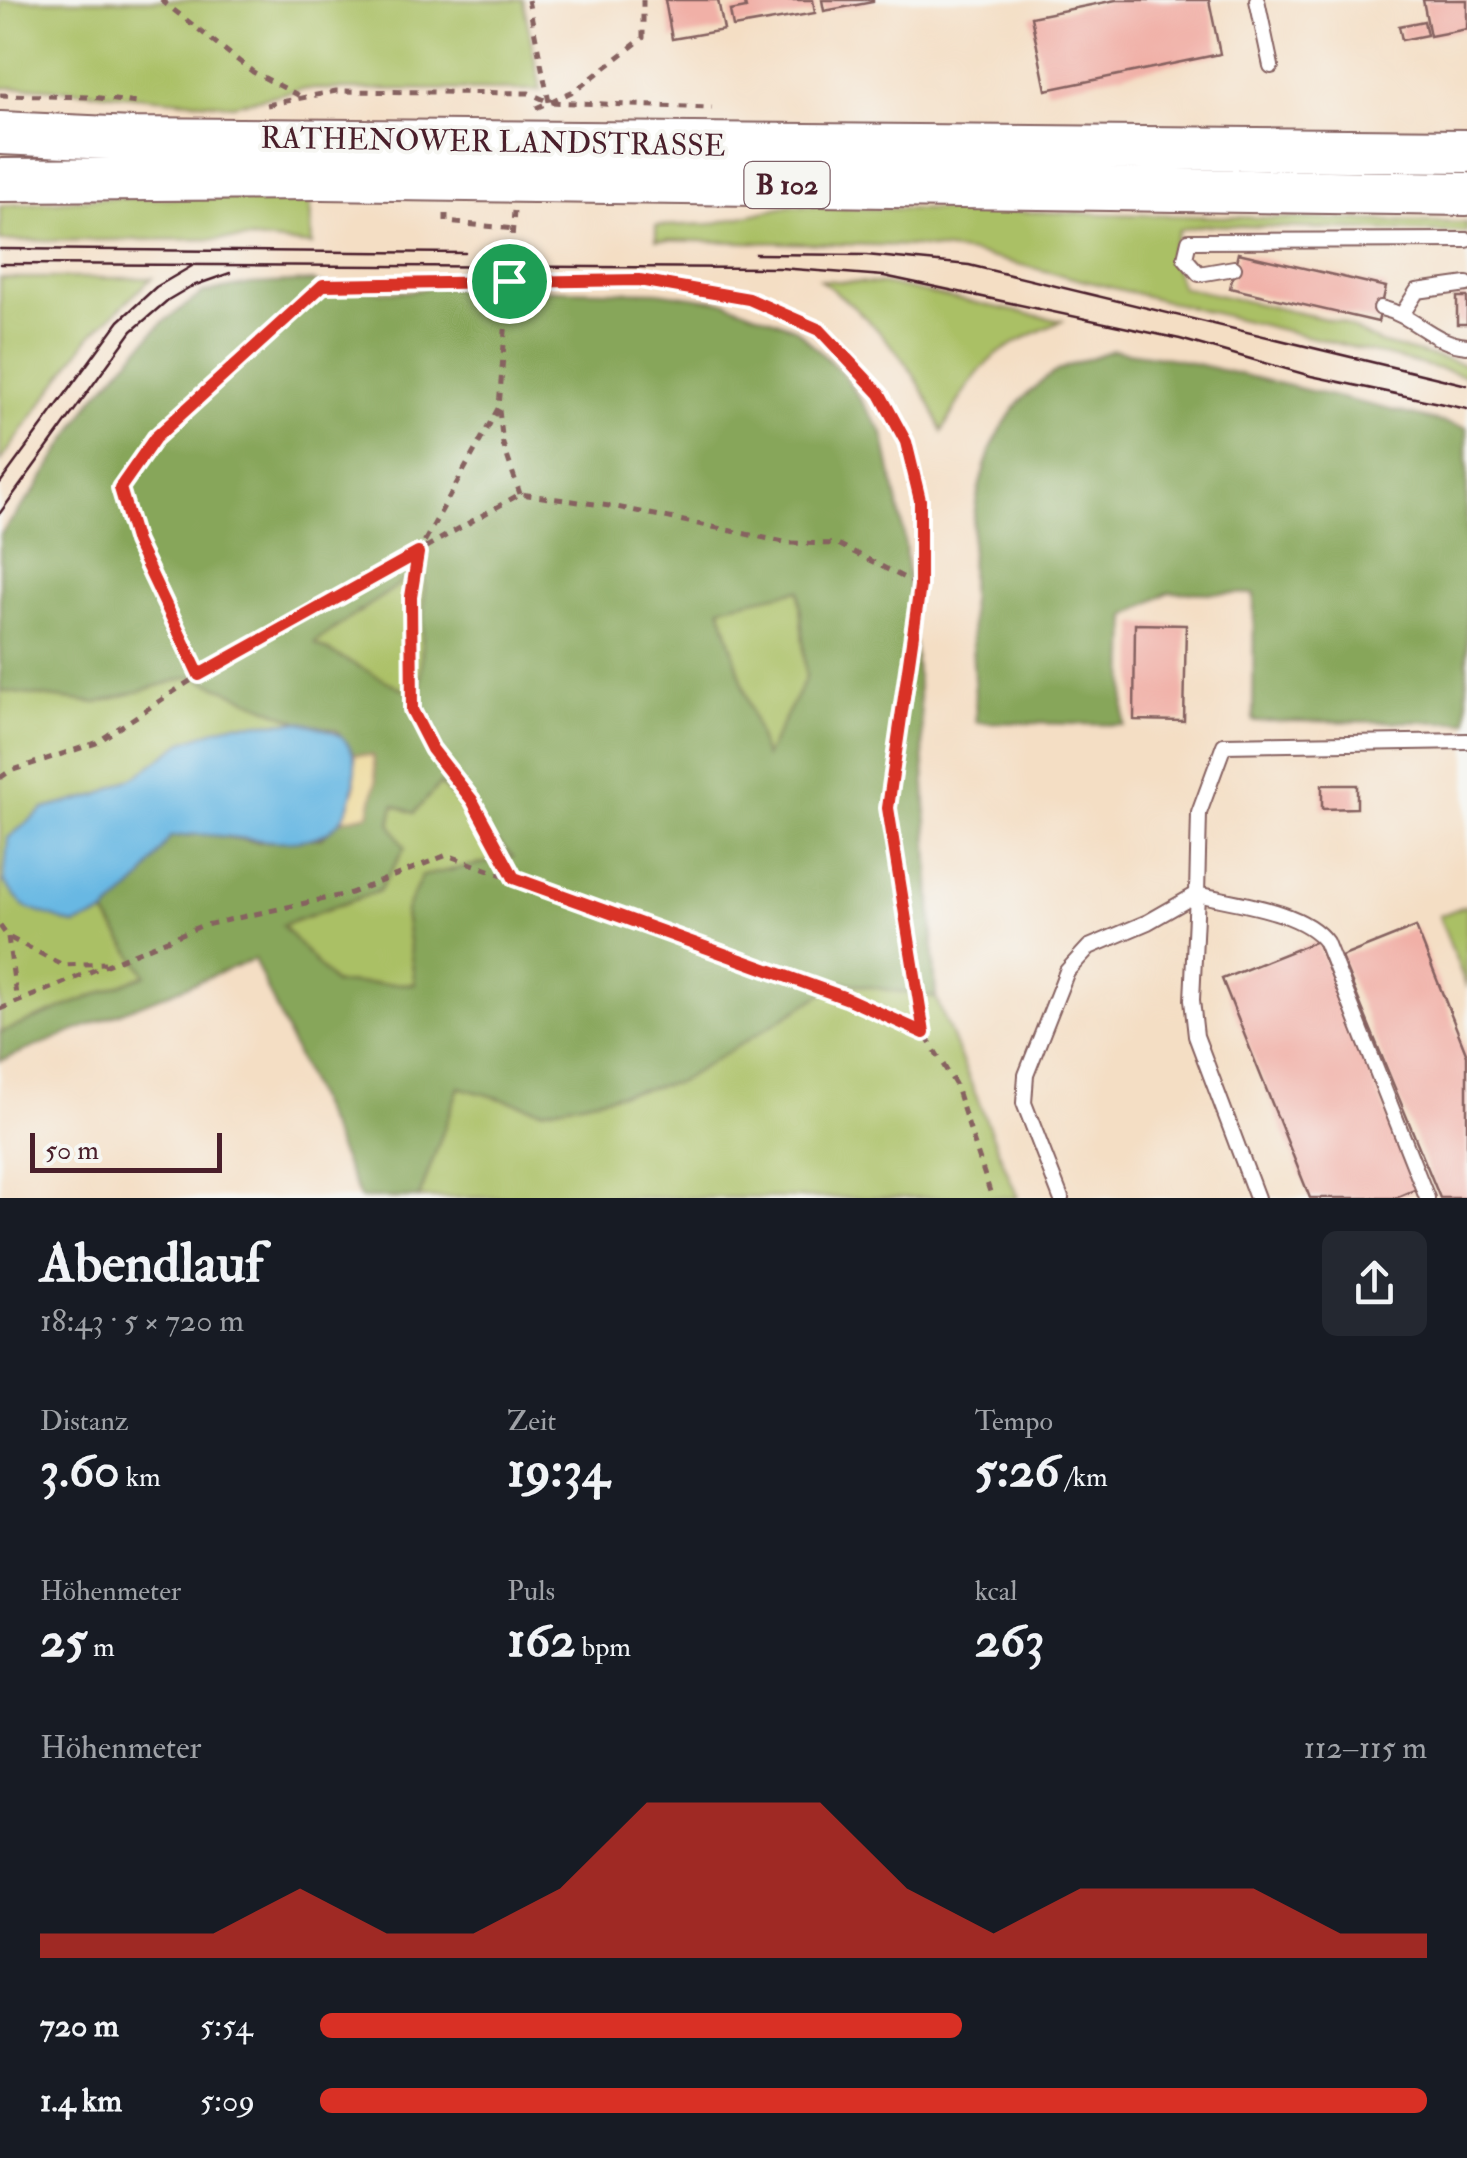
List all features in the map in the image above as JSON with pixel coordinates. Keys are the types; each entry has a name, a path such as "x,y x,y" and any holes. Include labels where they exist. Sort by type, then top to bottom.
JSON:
{"main road":[{"name":"RATHENOWER LANDSTRASSE","path":"0,133 167,139 1467,151"},
{"name":"RATHENOWER LANDSTRASSE","path":"0,180 322,178 1467,194"}],"lane":[{"path":"1257,0 1271,66"},
{"path":"1234,240 1228,269 1199,274 1185,258 1189,240 1234,240 1467,240"},
{"path":"1403,313 1417,292 1467,284"},
{"path":"1381,308 1403,313 1445,344 1467,346"},
{"path":"1257,1198 1196,1036 1192,1000 1199,813 1224,745 1467,741"},
{"path":"1060,1198 1024,1103 1026,1075 1068,971 1089,947 1148,922 1196,894 1295,918 1319,932 1332,953 1427,1198"}],"path":[{"path":"161,0 253,72 302,97"},
{"path":"528,0 549,102 576,90 643,38 643,0"},
{"path":"514,211 498,407 503,444 520,494"},
{"path":"199,675 136,542 120,488 155,438 323,285 639,280 749,299 820,330 880,394 906,442 920,500 920,586 888,808 924,1033 954,1084 992,1198"},
{"path":"498,407 418,553 411,597 412,710 432,749 472,800 514,878"},
{"path":"0,778 10,771 96,743 199,675 520,494 617,507 789,544 838,544 920,586"},
{"path":"0,1008 201,926 351,893 447,855 846,998 924,1033"},
{"path":"0,926 8,938 16,1002"},
{"path":"8,938 63,965 113,963"}],"green space":[{"path":"0,0 523,0 541,90 301,89 233,105 33,87 0,88"},
{"path":"310,197 312,245 253,239 0,241 0,206 97,198"},
{"path":"789,206 1467,223 1467,233 1205,225 1179,230 1170,254 1181,287 1340,322 1380,343 1467,365 1467,376 973,253 913,246 656,240 656,226 711,224"},
{"path":"0,278 152,278 91,335 0,462"},
{"path":"820,280 884,284 1062,321 1018,342 989,362 966,389 942,432 921,386 893,347 859,311"},
{"path":"313,281 391,292 427,287 658,292 726,302 795,328 843,374 883,433 904,535 922,728 936,998 842,982 679,1082 542,1110 459,1087 419,1198 360,1198 254,959 0,1061 0,1033 146,975 105,914 142,879 169,837 205,834 258,842 321,838 341,820 369,814 373,756 354,754 336,730 300,722 193,676 97,703 0,691 0,535 36,489 93,399 162,323 203,293 250,284","holes":["425,567 420,698 315,644 315,642","799,590 806,678 765,757 720,607","440,784 513,857 422,876 405,912 415,984 334,983 282,925 379,891 405,848 390,823 394,805 414,813"]},
{"path":"1113,350 1175,359 1467,428 1467,722 1253,721 1254,594 1169,592 1127,616 1124,725 976,722 971,632 972,535 979,489 993,445 1016,407 1049,376"},
{"path":"426,566 420,699 314,643"},
{"path":"799,589 806,678 765,758 720,607"},
{"path":"193,676 300,722 232,724 183,742 138,775 98,795 44,809 75,925 105,914 146,975 0,1033 0,691 97,703"},
{"path":"440,784 514,858 405,912 415,984 334,983 281,926 379,891 394,804"},
{"path":"1467,905 1467,988 1439,916"},
{"path":"842,982 936,998 1018,1198 419,1198 459,1087 542,1110 678,1082"}],"sand":[{"path":"354,754 373,756 376,782 369,814 341,820 355,788"}],"water":[{"path":"300,722 337,734 350,746 353,755 352,797 342,819 327,832 284,841 204,834 170,837 142,879 105,914 75,925 24,907 4,882 8,838 44,809 98,795 138,775 183,742 232,724"}],"building":[{"path":"665,0 718,0 724,30 672,39"},
{"path":"744,0 813,0 815,13 733,27 730,11 746,8"},
{"path":"822,0 873,0 873,2 824,11"},
{"path":"1116,0 1209,0 1220,54 1046,90 1031,17"},
{"path":"1423,0 1467,0 1467,29 1430,36"},
{"path":"1424,21 1427,35 1402,40 1399,26"},
{"path":"1238,253 1386,287 1378,322 1230,288"},
{"path":"1457,297 1467,297 1467,324 1457,324"},
{"path":"1135,624 1186,625 1184,721 1134,720"},
{"path":"1322,785 1357,785 1357,808 1322,809"},
{"path":"1416,927 1467,1055 1467,1198 1440,1198 1341,957"},
{"path":"1317,941 1417,1189 1396,1198 1310,1198 1222,979"}],"tram line":[{"path":"0,249 465,253"},
{"path":"755,254 866,255 969,265 1467,385"},
{"path":"0,264 780,268 884,276 1180,339 1311,376 1467,409"},
{"path":"0,483 119,321 156,287 192,266"},
{"path":"0,513 132,331 168,300 190,287 230,273"}],"route":[{"path":"639,280 749,299 820,330 880,394 906,442 920,500 920,586 888,808 924,1033 846,998 514,878 472,800 432,749 412,710 411,597 418,553 199,675 136,542 120,488 155,438 323,285 509,281 639,280"}]}
